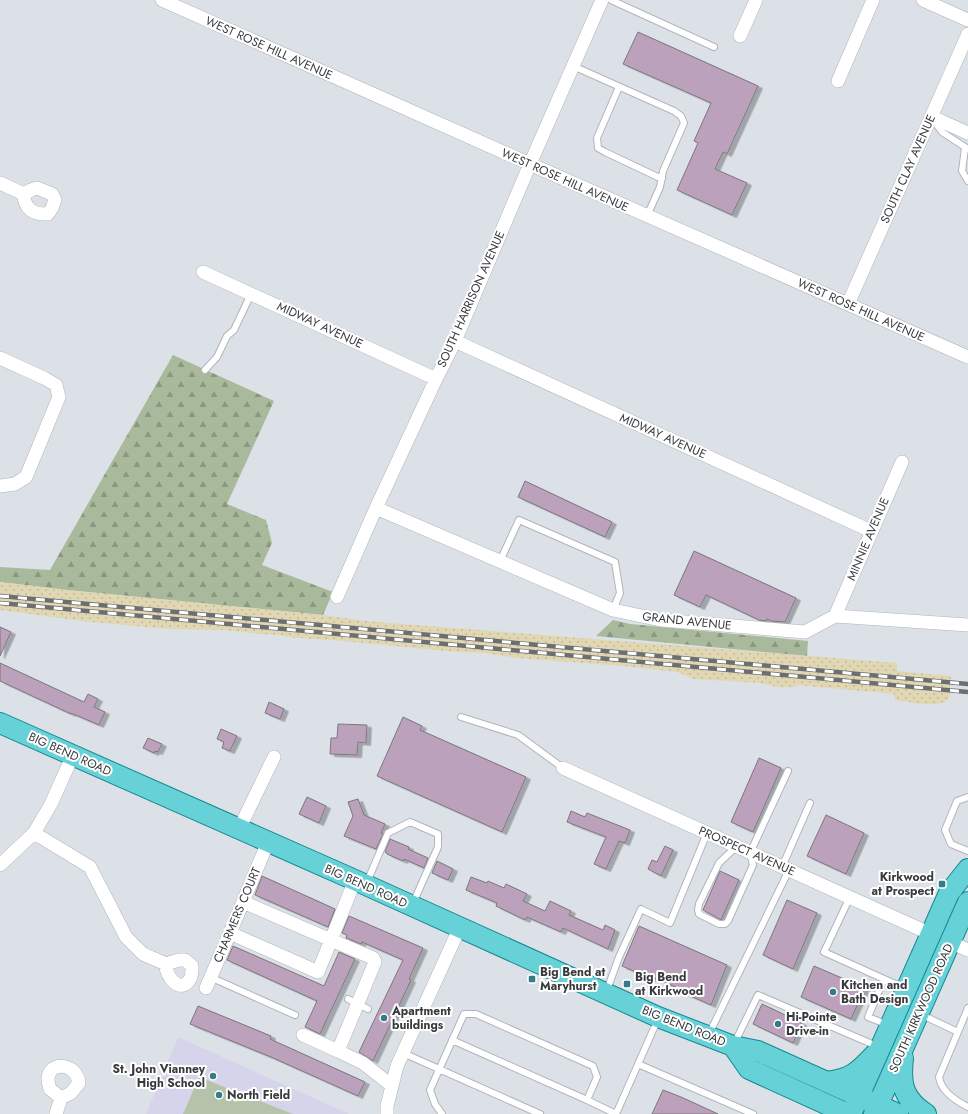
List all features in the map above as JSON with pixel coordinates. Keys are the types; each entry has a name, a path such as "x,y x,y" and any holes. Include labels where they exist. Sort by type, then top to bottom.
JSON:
{"main road":[{"name":"BIG BEND ROAD","path":"0,723 658,1017 733,1046 758,1051 826,1082 853,1108"},
{"name":"SOUTH KIRKWOOD ROAD","path":"876,1110 904,1048 946,940 949,893 968,869"},
{"name":"SOUTH KIRKWOOD ROAD","path":"853,1108 907,989 946,940 966,911"},
{"name":"BIG BEND ROAD","path":"733,1046 749,1069 795,1090 853,1108 898,1114"},
{"path":"826,1082 851,1076 861,1069 880,1048"},
{"path":"904,1048 901,1074 903,1086 908,1097 916,1107 926,1114"},
{"path":"795,1090 817,1114"}],"street":[{"name":"WEST ROSE HILL AVENUE","path":"162,0 968,357"},
{"name":"SOUTH HARRISON AVENUE","path":"337,597 376,508 455,341 602,0"},
{"path":"740,36 756,0"},
{"path":"838,81 873,0"},
{"path":"922,0 968,20"},
{"name":"SOUTH CLAY AVENUE","path":"848,304 968,34"},
{"path":"932,117 968,133"},
{"path":"0,183 24,194"},
{"name":"MIDWAY AVENUE","path":"204,272 436,379"},
{"name":"MIDWAY AVENUE","path":"455,341 872,531"},
{"path":"0,358 56,385 59,397 26,477 15,484 0,486"},
{"name":"MINNIE AVENUE","path":"835,616 902,462"},
{"name":"GRAND AVENUE","path":"376,508 613,610 661,620 805,632 835,616"},
{"path":"835,616 968,625"},
{"path":"0,866 34,833 51,804 72,755"},
{"path":"239,829 274,757"},
{"name":"PROSPECT AVENUE","path":"563,768 946,940"},
{"path":"34,833 90,867 126,937 143,954 166,964"},
{"name":"CHARMERS COURT","path":"208,982 268,842"},
{"path":"230,933 318,972 331,940 361,883"},
{"path":"243,902 373,958 375,962 338,1051"},
{"path":"387,1114 387,1106 397,1066 460,928"},
{"path":"303,1036 364,1063 392,1086"},
{"path":"56,1114 61,1098"}],"lane":[{"path":"611,0 714,47"},
{"path":"573,66 674,111 681,116 684,123 663,171 662,178 647,216"},
{"path":"619,87 597,138 598,148 662,178"},
{"path":"932,117 942,132 967,148 962,171 968,181"},
{"path":"205,370 217,357 227,336 234,330 252,294"},
{"path":"500,562 519,520 615,562 620,593 613,610"},
{"path":"461,717 518,735 563,768"},
{"path":"737,846 719,863 699,904 699,914 719,924 725,924 728,921 753,865 750,853 788,771"},
{"path":"968,797 957,801 945,830 952,844 968,851"},
{"path":"708,1036 785,868 810,803"},
{"path":"361,883 388,833 410,822 438,834 438,847 412,906"},
{"path":"606,993 619,957 642,909 670,923 706,833"},
{"path":"850,897 824,952 907,989"},
{"path":"884,979 868,1017 890,1026"},
{"path":"208,982 295,1015"},
{"path":"733,1046 758,995 880,1048"},
{"path":"968,1008 939,1077 945,1091 968,1107"},
{"path":"918,1013 958,1032"},
{"path":"442,1114 435,1104 430,1090 464,1014 476,1014 593,1066 597,1077 587,1100"},
{"path":"452,1040 616,1114 658,1017"},
{"path":"403,1053 540,1114"},
{"path":"638,1064 753,1114"}],"shaded area":[{"name":"St. John Vianney High School","path":"178,1037 349,1114 146,1114"}],"green space":[{"path":"173,355 274,401 227,504 266,520 272,543 262,565 333,592 323,615 0,582 0,567 50,570"},
{"path":"613,620 630,624 808,641 807,656 596,636"},
{"name":"North Field","path":"199,1077 293,1114 183,1114"}],"sand":[{"path":"0,582 323,615 366,621 897,663 897,671 951,676 949,699 938,704 924,704 895,700 894,694 797,685 795,687 776,687 761,683 694,679 677,672 624,666 517,658 485,653 457,652 286,637 281,635 225,630 170,629 90,622 0,610"}],"building":[{"path":"638,32 758,86 727,154 723,152 715,169 747,183 732,215 677,190 698,143 694,141 711,103 623,64"},
{"path":"525,481 612,522 605,537 518,497"},
{"path":"694,551 796,598 785,622 767,619 766,621 759,620 706,595 700,607 674,595"},
{"path":"0,627 11,632 0,656"},
{"path":"0,663 84,702 88,694 98,699 94,707 105,712 99,725 71,714 0,681"},
{"path":"269,702 284,709 280,719 265,713"},
{"path":"403,717 422,726 420,730 526,777 502,832 377,776"},
{"path":"338,724 367,725 366,743 358,742 357,755 330,754 331,738 337,738"},
{"path":"221,729 237,736 230,751 222,748 224,742 217,739"},
{"path":"148,738 162,744 158,752 155,751 154,753 143,748"},
{"path":"759,758 781,768 753,832 731,822"},
{"path":"307,797 326,806 319,823 299,814"},
{"path":"358,799 364,815 385,824 381,833 383,834 376,849 344,836 353,816 348,802"},
{"path":"571,811 585,817 587,813 630,830 625,843 619,841 606,869 594,864 606,837 567,822"},
{"path":"826,815 864,833 846,874 807,856"},
{"path":"390,839 409,847 408,849 428,858 424,868 404,859 403,861 387,854 385,852"},
{"path":"665,846 673,850 661,876 648,869 652,860 657,862"},
{"path":"437,861 453,869 448,880 432,873"},
{"path":"720,871 739,880 721,920 703,910"},
{"path":"262,876 335,909 328,927 255,895"},
{"path":"471,877 487,883 488,881 504,888 506,884 527,894 523,901 545,911 550,901 571,911 569,915 603,930 605,925 615,930 608,949 563,928 561,932 527,917 525,920 496,906 497,903 466,890"},
{"path":"787,900 817,913 793,969 763,955"},
{"path":"349,916 423,948 409,979 411,980 373,1061 359,1052 403,960 362,942 361,944 346,938 347,935 342,933"},
{"path":"639,926 727,965 711,1005 679,991 680,989 655,978 654,980 622,966"},
{"path":"233,946 324,986 339,952 355,959 320,1034 305,1027 317,1001 227,960"},
{"name":"Kitchen and Bath Design","path":"814,966 865,988 851,1019 801,997"},
{"name":"Hi-Pointe Drive-in","path":"762,1004 802,1023 793,1043 753,1024"},
{"path":"198,1006 271,1036 270,1039 365,1082 358,1096 271,1057 190,1024"},
{"path":"663,1090 681,1097 718,1114 652,1114"}],"railway":[{"path":"0,596 968,684"},
{"path":"0,603 968,692"}],"place":[{"name":"Kirkwood at Prospect","path":"942,884"},
{"name":"Big Bend at Maryhurst","path":"532,979"},
{"name":"Big Bend at Kirkwood","path":"627,984"},
{"name":"Kitchen and Bath Design","path":"833,992"},
{"name":"Apartment buildings","path":"384,1018"},
{"name":"Hi-Pointe Drive-in","path":"778,1024"},
{"name":"St. John Vianney High School","path":"213,1076"},
{"name":"North Field","path":"219,1095"}]}
